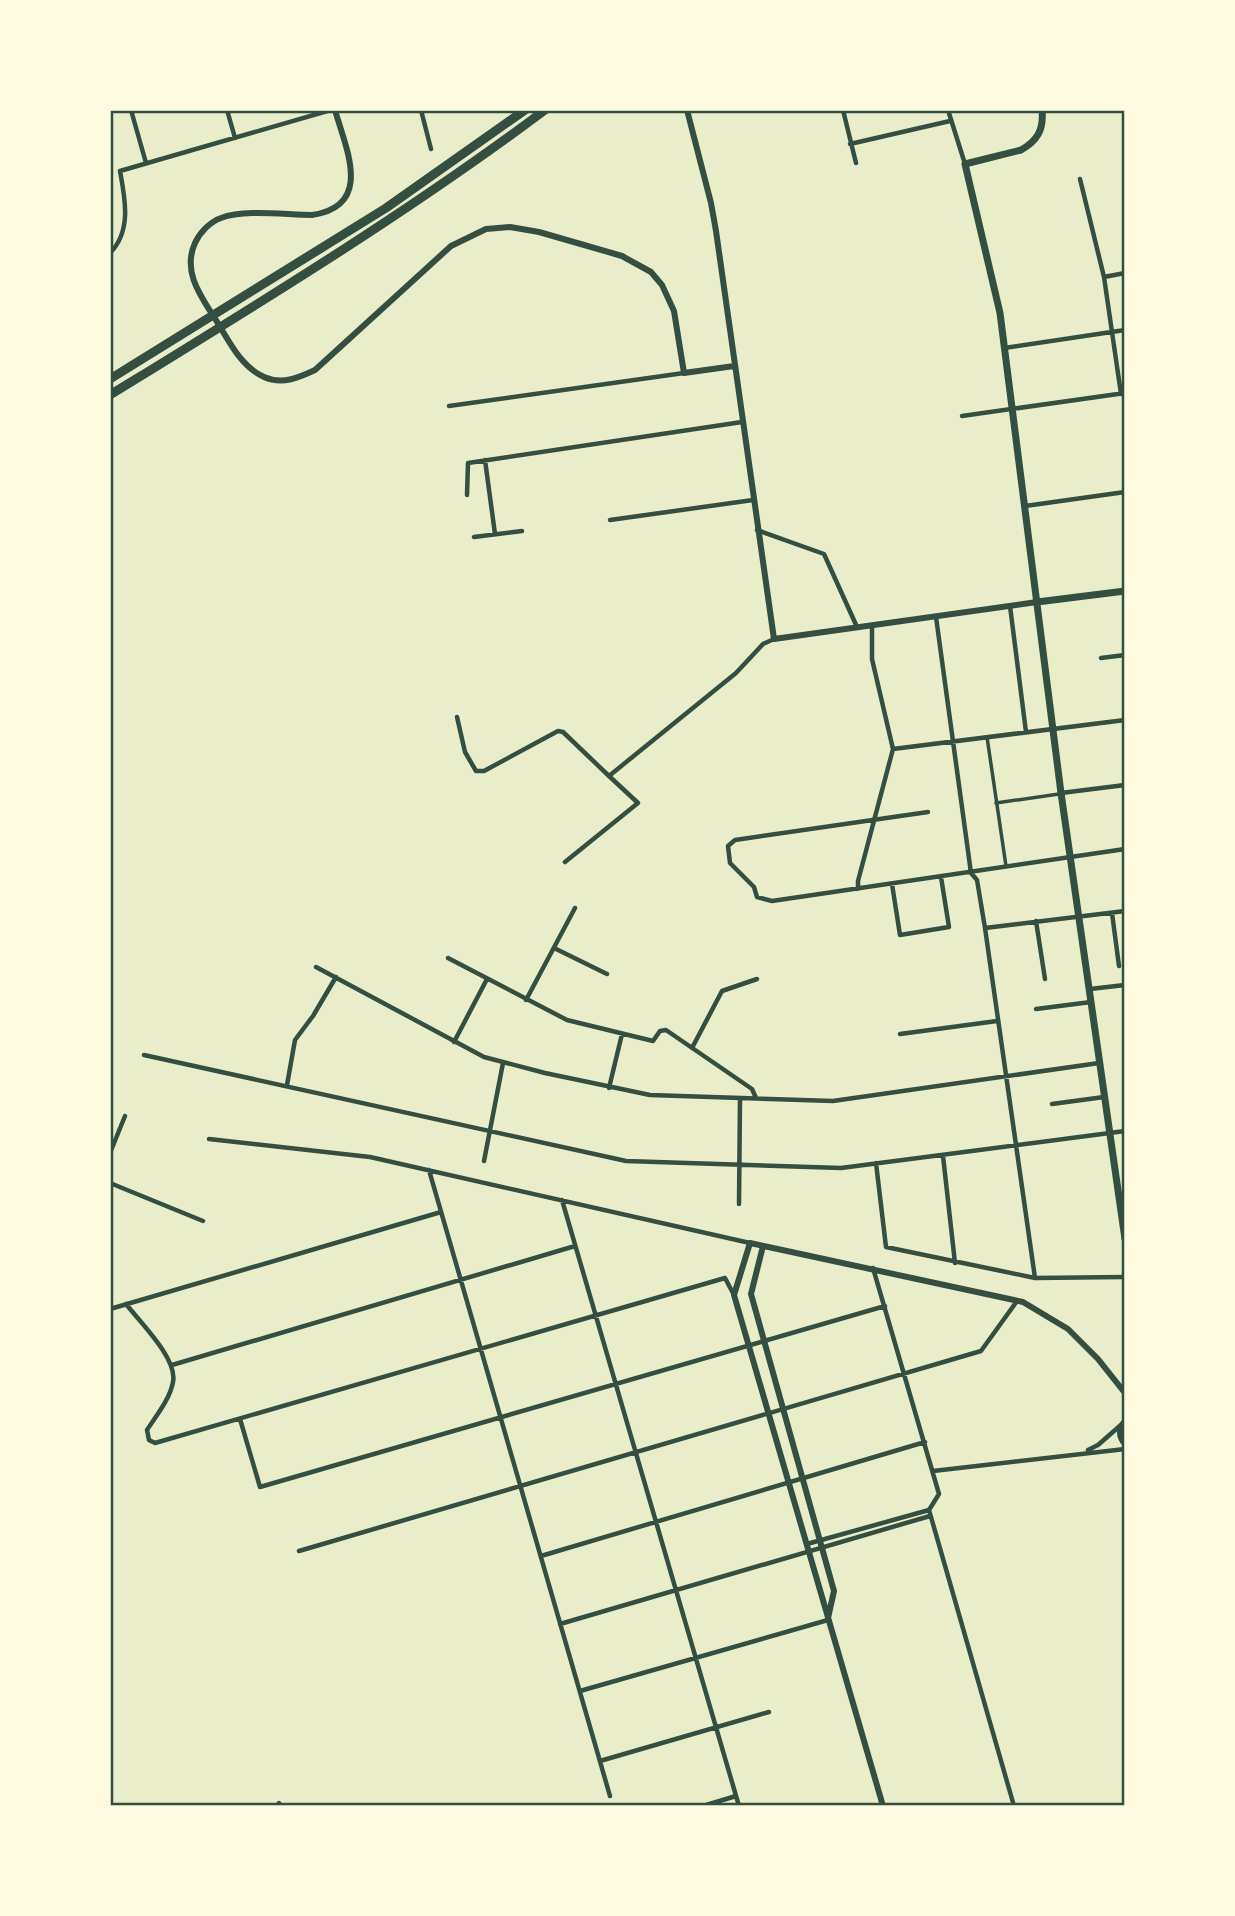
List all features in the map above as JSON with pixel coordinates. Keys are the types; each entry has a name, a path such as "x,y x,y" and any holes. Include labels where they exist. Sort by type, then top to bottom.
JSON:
{"highway":[{"path":"457,160 515,110"},
{"path":"110,379 314,254 457,160 525,110"},
{"path":"110,396 331,258 464,170 545,110"}],"main road":[{"path":"1042,110 1040,132 1029,146 965,164 1000,313 1061,793 1125,1239"},
{"path":"1037,602 1125,591"},
{"path":"1124,1422 1120,1437 1125,1443"}],"street":[{"path":"131,110 146,163"},
{"path":"227,110 235,138"},
{"path":"110,253 121,238 124,223 125,197 120,171 333,110 351,166 351,183 339,206 324,214 241,214 222,217 202,231 193,247 190,264 195,286 237,354 251,370 279,381 297,379 315,370 451,246 486,229 510,227 539,232 622,256 651,272 671,302 684,373"},
{"path":"421,110 431,149"},
{"path":"687,110 711,203 774,639"},
{"path":"843,110 856,163"},
{"path":"948,110 965,164"},
{"path":"850,144 950,121"},
{"path":"962,416 1123,394 1104,277 1080,178"},
{"path":"1104,277 1125,273"},
{"path":"1004,348 1125,331"},
{"path":"449,406 734,366"},
{"path":"467,495 468,463 742,422"},
{"path":"485,460 495,534"},
{"path":"1024,506 1125,492"},
{"path":"610,520 753,500"},
{"path":"757,530 824,554 857,628"},
{"path":"474,537 522,531"},
{"path":"609,776 736,673 763,643 774,639 1037,602"},
{"path":"1010,606 1026,732"},
{"path":"936,617 971,873 977,880 985,928 1035,1278"},
{"path":"858,889 893,748 872,659 872,626"},
{"path":"1101,658 1125,655"},
{"path":"457,717 465,752 475,771 484,771 558,731 563,732 638,803 565,862"},
{"path":"893,748 1125,720"},
{"path":"987,737 1006,868"},
{"path":"996,803 1125,785"},
{"path":"928,811 735,840 728,846 730,863 754,887 757,897 772,901 1125,849"},
{"path":"892,884 900,935 949,927 941,877"},
{"path":"526,1000 575,908"},
{"path":"985,928 1125,911"},
{"path":"1112,913 1119,966"},
{"path":"1036,922 1045,979"},
{"path":"554,948 607,974"},
{"path":"448,958 567,1020 653,1041 660,1031 666,1030 752,1089 756,1098"},
{"path":"316,967 484,1057 609,1088 650,1095 833,1101 1100,1062"},
{"path":"287,1085 295,1040 336,978"},
{"path":"454,1042 487,979"},
{"path":"692,1048 722,991 757,979"},
{"path":"1090,989 1125,985"},
{"path":"1037,1009 1091,1002"},
{"path":"900,1034 997,1021"},
{"path":"609,1088 621,1034"},
{"path":"144,1055 625,1161 841,1168 1125,1131"},
{"path":"484,1161 503,1063"},
{"path":"1052,1104 1105,1097"},
{"path":"739,1204 740,1098"},
{"path":"110,1153 125,1116"},
{"path":"209,1139 370,1157 763,1246 1018,1300 1068,1329 1098,1359 1125,1393"},
{"path":"943,1155 955,1263"},
{"path":"876,1163 886,1247 1035,1278 1125,1277"},
{"path":"429,1170 610,1796"},
{"path":"110,1183 203,1221"},
{"path":"562,1200 739,1806"},
{"path":"110,1309 441,1212"},
{"path":"734,1295 750,1243"},
{"path":"172,1365 575,1246"},
{"path":"763,1246 751,1294 834,1591 828,1619"},
{"path":"873,1268 939,1494 930,1513 1014,1806"},
{"path":"126,1304 172,1365 174,1381 166,1401 147,1430 149,1440 155,1443 725,1278 734,1295 883,1806"},
{"path":"299,1551 981,1351 1018,1300"},
{"path":"240,1419 260,1487 885,1306"},
{"path":"1082,1453 1098,1445 1124,1422"},
{"path":"541,1556 925,1443"},
{"path":"933,1471 1125,1449"},
{"path":"821,1544 846,1541 930,1513"},
{"path":"560,1624 676,1590 867,1527 930,1513"},
{"path":"867,1527 869,1534"},
{"path":"580,1691 828,1619"},
{"path":"600,1760 769,1712"},
{"path":"703,1806 736,1796"}]}
